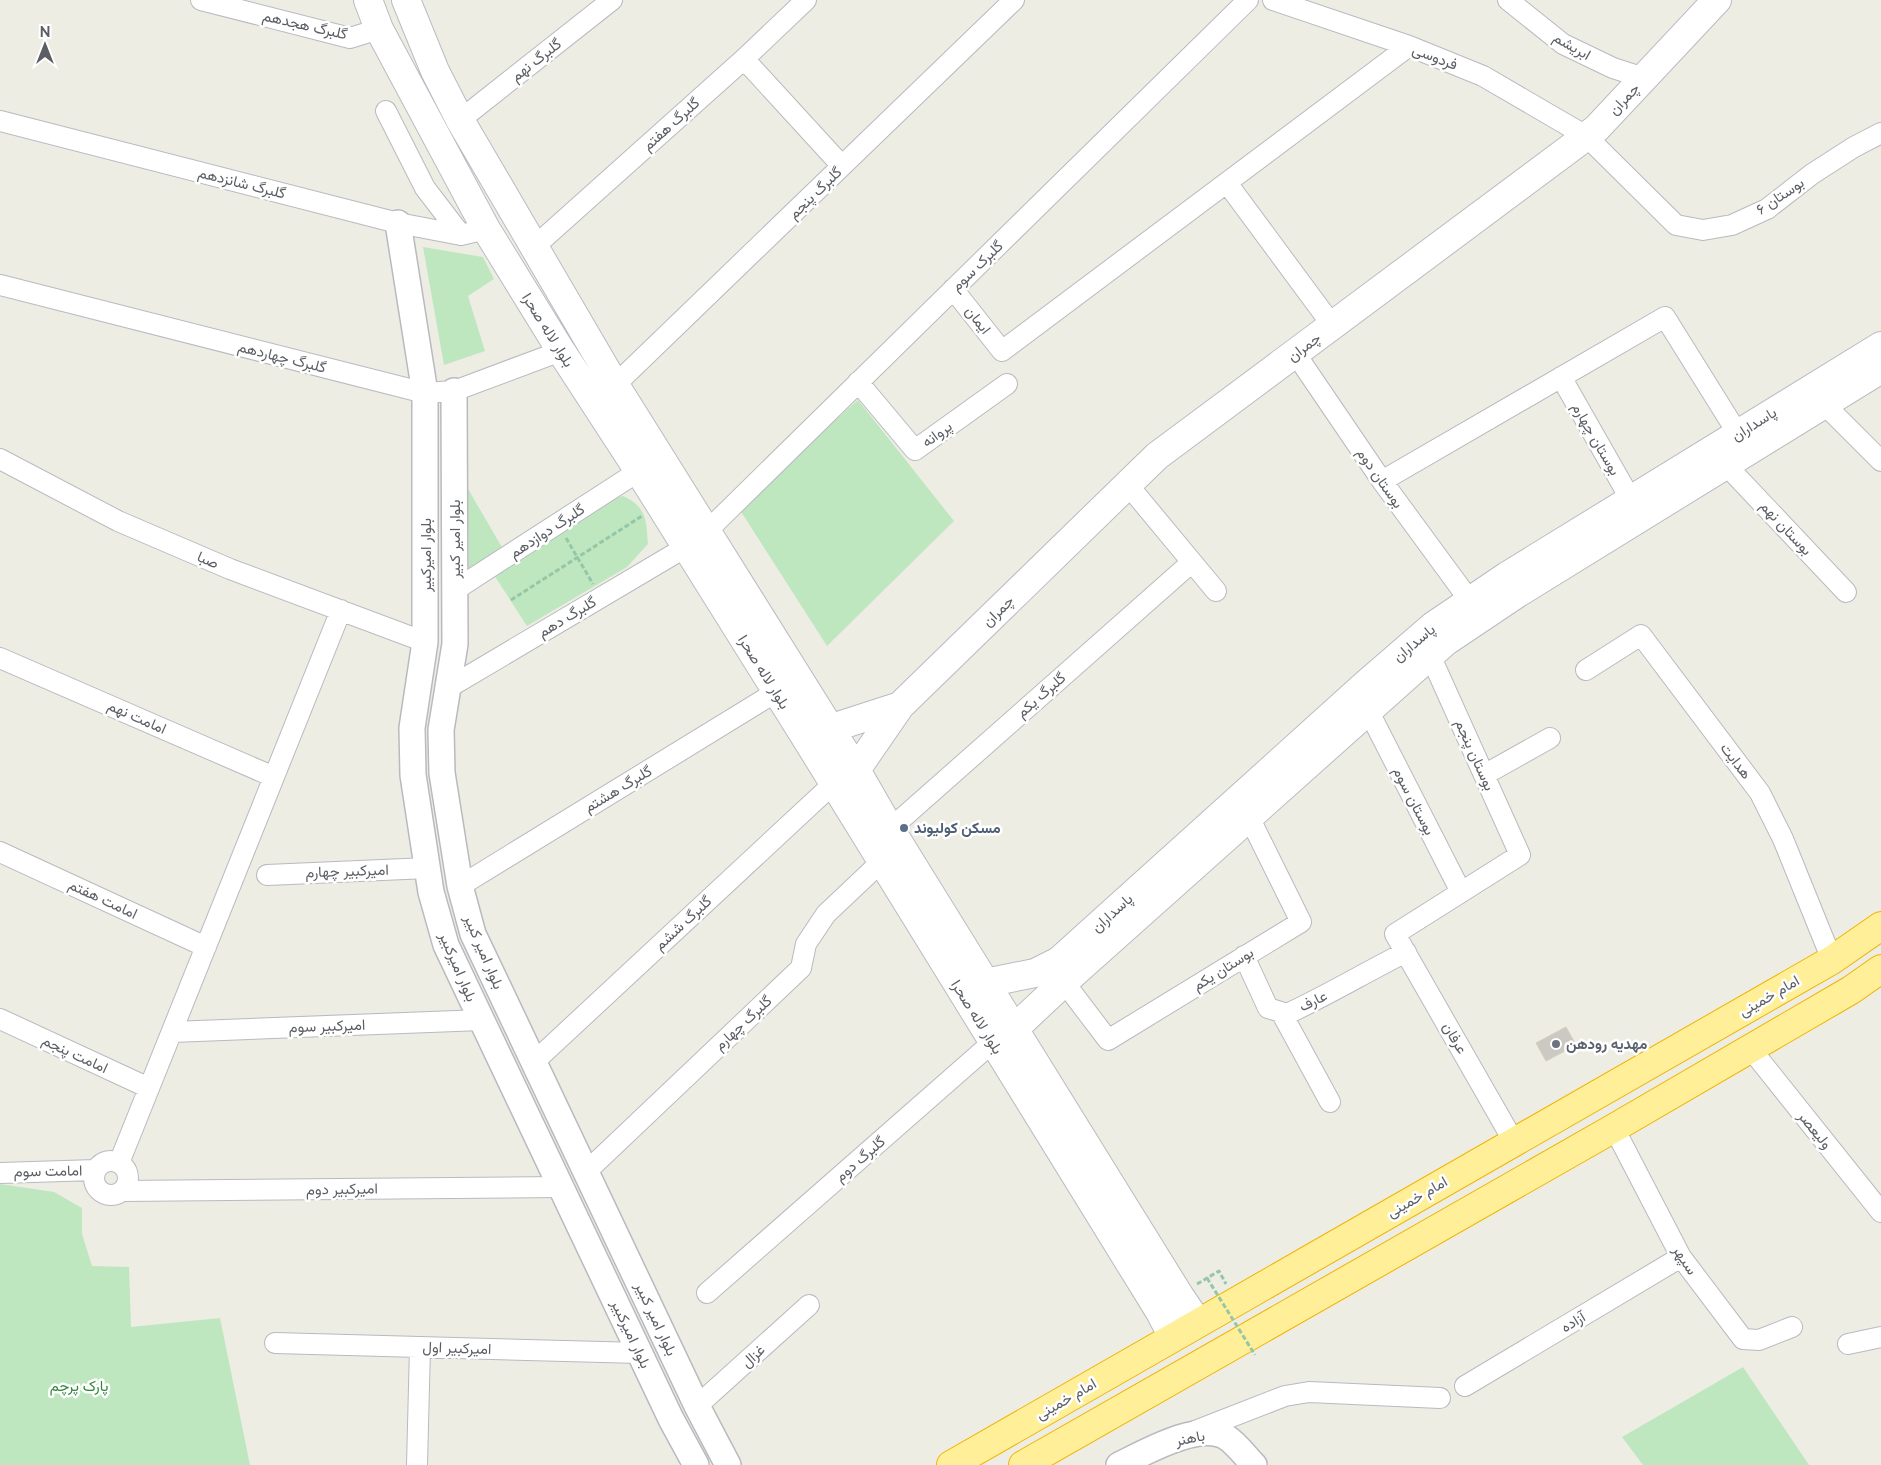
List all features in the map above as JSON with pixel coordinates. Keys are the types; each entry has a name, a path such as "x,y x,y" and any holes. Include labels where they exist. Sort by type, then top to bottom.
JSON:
{"highway":[{"name":"امام خمینی","path":"951,1465 1832,960 1881,926"},
{"path":"1031,1462 1614,1128 1851,990 1881,969"},
{"path":"1426,1192 1444,1224"}],"main road":[{"name":"بلوار لاله صحرا","path":"368,0 379,29 473,232 561,351 660,505 696,539 819,736 833,784 881,862 1004,1035 1171,1288 1198,1323"},
{"name":"بلوار لاله صحرا","path":"406,0 435,70 460,120 615,385 776,692 856,770 890,829 985,982 1004,1035"},
{"name":"چمران","path":"833,784 856,770 900,706 1157,456 1596,129 1717,0"},
{"name":"پاسداران","path":"985,982 1034,973 1059,960 1242,809 1368,710 1430,655 1481,617 1726,465 1819,396 1881,346"},
{"name":"پاسداران","path":"1004,1035 1064,982 1433,626 1738,434 1881,369"},
{"name":"چمران","path":"819,736 900,706"},
{"name":"بلوار لاله صحرا","path":"1171,1288 1173,1337"}],"street":[{"name":"گلبرگ هجدهم","path":"201,0 350,38 379,29"},
{"name":"گلبرگ نهم","path":"460,120 612,0"},
{"name":"گلبرگ هفتم","path":"534,247 744,59 806,0"},
{"name":"گلبرگ پنجم","path":"615,385 1014,0"},
{"name":"گلبرک سوم","path":"696,539 1248,0"},
{"name":"فردوسی","path":"1273,0 1409,46 1483,76 1586,136"},
{"name":"ابریشم","path":"1508,0 1563,44 1613,68 1644,78"},
{"path":"1332,325 1226,183 1409,46"},
{"path":"744,59 842,166"},
{"path":"386,111 425,188 473,232"},
{"name":"گلبرگ شانزدهم","path":"0,121 398,223 473,232"},
{"name":"بوستان ۶","path":"1586,136 1676,225 1702,230 1732,225 1767,209 1821,168 1854,147 1881,133"},
{"name":"ایمان","path":"953,289 1002,351 1226,183"},
{"name":"بلوار امیرکبیر","path":"398,223 425,393 426,642 412,728 413,775 431,892 446,945 640,1353 696,1465"},
{"name":"گلبرگ چهاردهم","path":"0,285 425,393 454,391 561,351"},
{"path":"1382,481 1665,318 1738,434"},
{"name":"بوستان دوم","path":"1295,353 1382,481 1470,601"},
{"name":"بوستان چهارم","path":"1561,377 1631,500"},
{"name":"پروانه","path":"858,382 915,450 1007,384"},
{"name":"بلوار امیر کبیر","path":"454,391 454,644 441,730 442,773 460,886 473,934 697,1406 728,1465"},
{"path":"1819,396 1881,460"},
{"name":"صبا","path":"0,459 118,521 230,569 426,642"},
{"name":"بوستان نهم","path":"1726,465 1846,592"},
{"name":"گلبرگ دوازدهم","path":"455,590 639,471"},
{"path":"1128,485 1216,591"},
{"name":"گلبرگ دهم","path":"448,688 696,539"},
{"name":"گلبرگ یکم","path":"890,829 1192,562"},
{"path":"119,1164 341,610"},
{"name":"هدایت","path":"1586,670 1641,635 1760,793 1783,839 1832,960"},
{"name":"بوستان پنجم","path":"1430,655 1520,855 1461,892"},
{"name":"امامت نهم","path":"0,658 274,777"},
{"name":"گلبرگ هشتم","path":"460,886 776,692"},
{"name":"بوستان سوم","path":"1368,710 1461,892"},
{"path":"1484,775 1550,738"},
{"name":"گلبرگ ششم","path":"534,1062 833,784"},
{"name":"بوستان یکم","path":"1064,982 1108,1040 1301,922 1242,809"},
{"name":"امامت هفتم","path":"0,852 206,947"},
{"name":"گلبرگ چهارم","path":"586,1172 801,968 806,944 826,914 881,862"},
{"name":"امیرکبیر چهارم","path":"267,874 428,868"},
{"name":"عرفان","path":"1461,892 1395,934 1514,1142"},
{"path":"446,945 473,934"},
{"name":"عارف","path":"1244,956 1268,1008 1287,1014 1324,997 1364,973 1406,952"},
{"path":"1281,1012 1330,1102"},
{"name":"امامت پنجم","path":"0,1019 150,1088"},
{"name":"امیرکبیر سوم","path":"172,1032 482,1020"},
{"name":"گلبرگ دوم","path":"707,1293 1004,1035"},
{"name":"ولیعصر","path":"1750,1048 1881,1212"},
{"name":"سپهر","path":"1614,1128 1681,1257 1743,1340 1759,1340 1792,1328"},
{"path":"109,1161 119,1164 128,1176 126,1187 122,1191 111,1195 100,1191 94,1182 96,1170 99,1166 109,1161"},
{"name":"امامت سوم","path":"0,1173 96,1170"},
{"name":"امیرکبیر دوم","path":"122,1191 562,1188"},
{"name":"آزاده","path":"1465,1386 1681,1257"},
{"name":"غزال","path":"697,1406 809,1306"},
{"path":"1848,1344 1881,1337"},
{"name":"امیرکبیر اول","path":"275,1343 640,1353"},
{"path":"417,1465 420,1347"},
{"path":"1179,1437 1285,1396 1309,1392 1440,1398"},
{"name":"باهنر","path":"1119,1465 1179,1437 1208,1434 1225,1437 1254,1465"}],"path":[{"path":"511,600 660,505"},
{"path":"558,524 600,598"},
{"path":"1171,1288 1207,1278 1219,1271"},
{"path":"1207,1278 1255,1355"}],"green space":[{"path":"423,247 483,257 494,279 468,296 485,351 444,365"},
{"path":"858,400 954,521 827,646 738,507"},
{"path":"468,489 503,549 469,572"},
{"path":"623,496 637,505 644,515 648,544 627,567 527,626 494,575 605,501"},
{"name":"پارک پرچم","path":"0,1184 54,1192 82,1208 82,1234 92,1266 129,1267 131,1327 220,1318 250,1465 0,1465"},
{"path":"1743,1367 1809,1465 1643,1465 1622,1437"}],"building":[{"name":"مهدیه رودهن","path":"1566,1027 1576,1045 1546,1061 1536,1043"}],"place":[{"name":"مسکن کولیوند","path":"904,828"},
{"name":"مهدیه رودهن","path":"1556,1044"}]}
